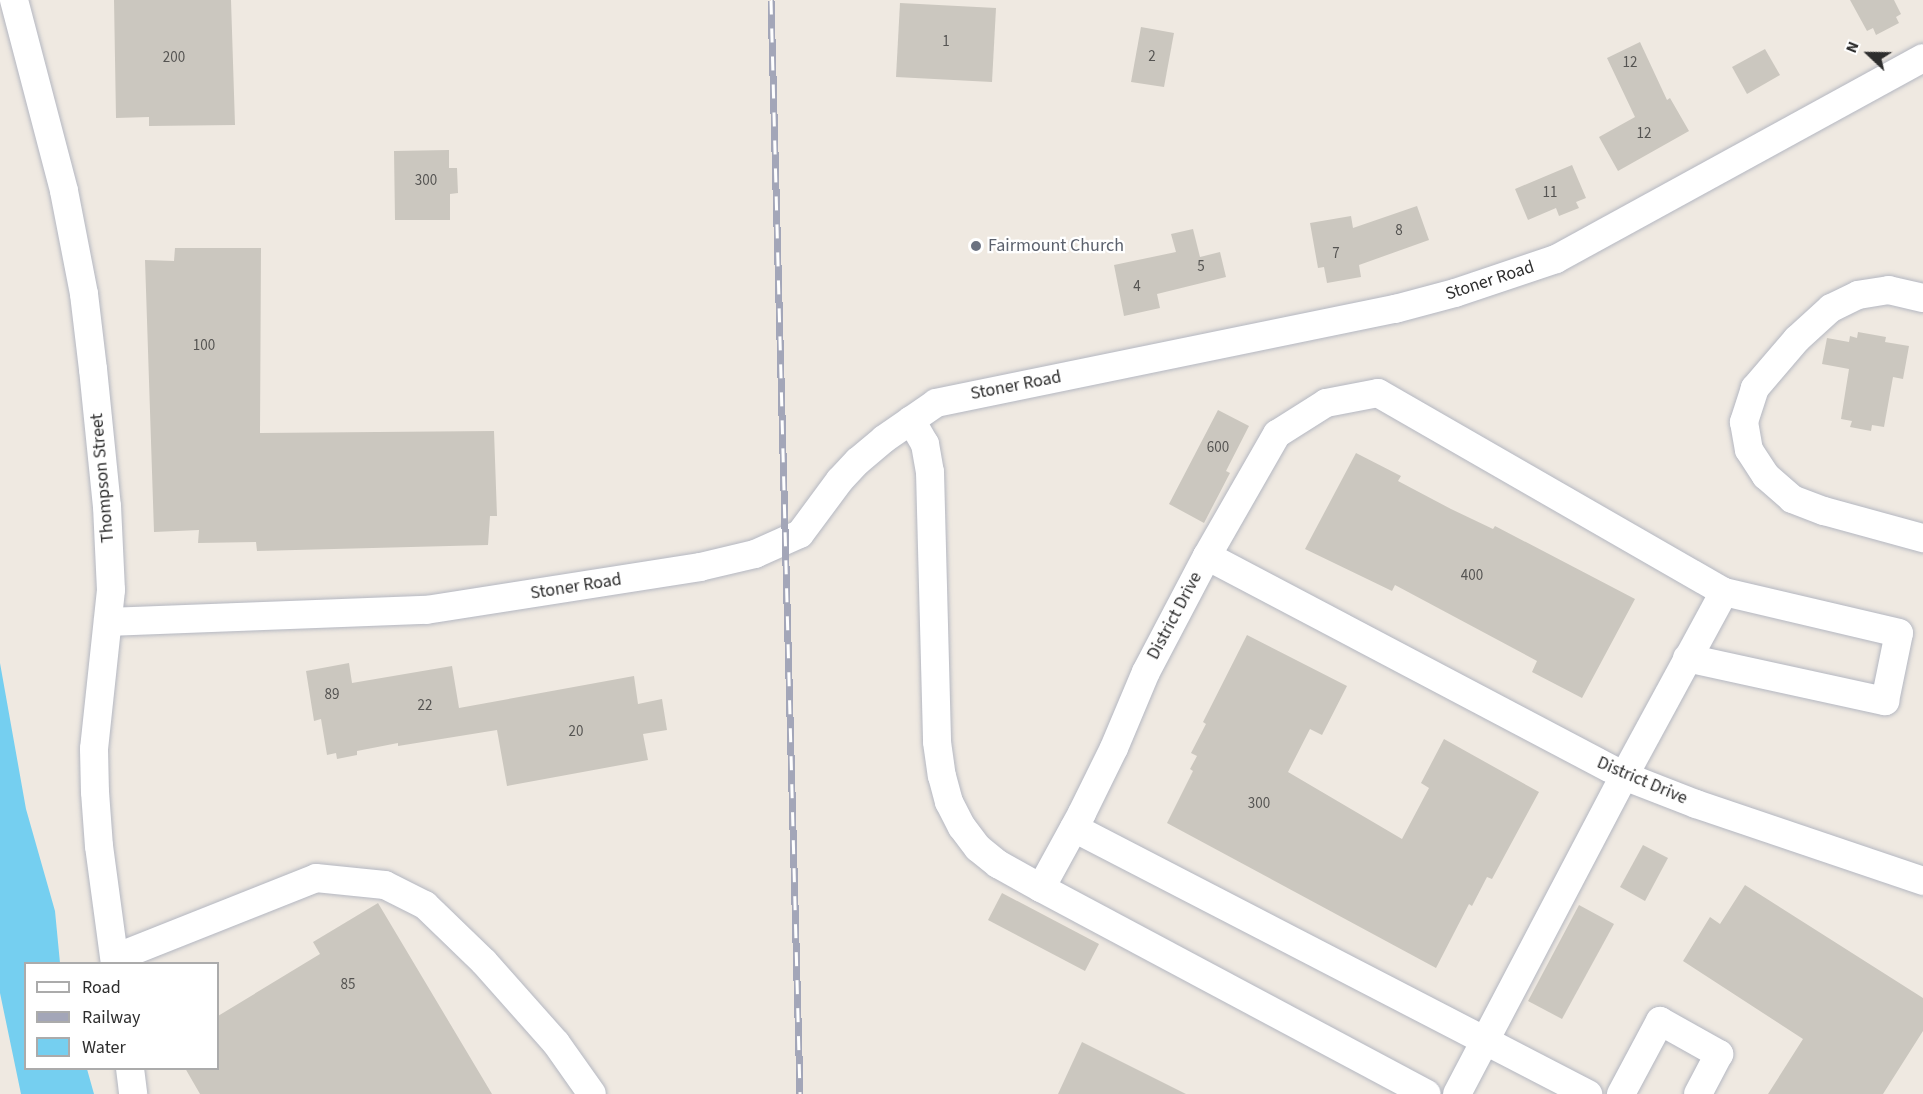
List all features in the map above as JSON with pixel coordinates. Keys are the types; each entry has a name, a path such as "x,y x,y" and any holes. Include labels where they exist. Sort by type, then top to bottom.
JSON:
{"street":[{"name":"Thompson Street","path":"14,0 64,191 84,294 109,538 111,590 94,749 99,846 115,961"},
{"name":"Stoner Road","path":"108,622 426,610 688,569 755,554 785,543 800,534 835,486 858,461 936,403 1160,359 1395,309 1455,293 1556,259 1923,58"},
{"path":"1923,298 1889,290 1858,295 1832,308 1797,339 1755,388 1744,422 1749,450 1766,476 1792,498 1824,512 1923,538"},
{"path":"1207,556 1277,434 1326,403 1378,393 1724,592 1899,633 1886,701 1688,658"},
{"path":"911,420 925,444 930,472 937,742 942,776 949,802 962,826 978,848 998,864 1041,888 1426,1094"},
{"name":"District Drive","path":"1041,888 1074,828 1114,748 1146,672 1207,556 1624,776 1695,804 1923,881"},
{"path":"1457,1094 1624,776 1724,592"},
{"path":"1074,828 1588,1094"},
{"path":"115,961 316,878 385,885 425,905 484,962 556,1043 592,1094"},
{"path":"1621,1094 1659,1021 1719,1054 1698,1094"},
{"path":"130,1070 133,1094"}],"water":[{"path":"0,663 26,809 55,911 60,962 24,962 24,1070 87,1070 94,1094 21,1094 0,993"}],"building":[{"path":"114,0 231,0 235,125 149,126 149,117 116,118"},
{"path":"1850,0 1894,0 1901,14 1896,17 1899,23 1876,35 1873,28 1867,31"},
{"path":"900,3 996,8 992,82 896,77"},
{"path":"1141,27 1174,33 1164,87 1131,82"},
{"path":"1640,42 1667,100 1670,98 1689,131 1618,171 1599,137 1635,117 1607,58"},
{"path":"1765,49 1780,75 1747,94 1732,67"},
{"path":"449,150 449,168 457,168 458,193 450,194 450,220 395,220 394,151"},
{"path":"1572,165 1586,198 1576,202 1579,208 1559,216 1556,208 1528,220 1515,189"},
{"path":"1417,206 1429,240 1359,265 1361,277 1327,283 1324,267 1318,268 1310,223 1351,216 1353,228"},
{"path":"1193,229 1200,257 1220,252 1226,277 1157,294 1160,308 1124,316 1114,265 1176,252 1171,234"},
{"path":"175,248 261,248 260,433 494,431 497,516 490,516 488,545 257,551 256,542 198,543 199,530 154,532 145,260 174,261"},
{"path":"1858,332 1886,337 1885,342 1909,346 1903,379 1893,377 1884,427 1872,425 1871,431 1850,427 1852,421 1841,419 1849,369 1822,364 1827,338 1849,342 1850,336 1857,338"},
{"path":"1218,410 1249,426 1226,471 1230,473 1204,523 1169,504"},
{"path":"1356,453 1401,476 1398,481 1451,509 1493,529 1495,526 1635,599 1582,698 1532,672 1537,661 1395,585 1392,591 1305,549"},
{"path":"1247,635 1347,686 1322,735 1310,729 1288,772 1402,839 1429,788 1421,783 1444,739 1539,792 1492,879 1487,877 1472,906 1469,904 1436,968 1167,823 1193,771 1190,769 1197,756 1191,753 1206,724 1203,722"},
{"path":"349,663 352,683 452,666 459,708 634,676 638,704 662,699 667,730 643,734 648,760 507,786 497,730 398,746 398,743 357,751 357,755 337,759 336,753 327,755 321,719 314,721 306,671"},
{"path":"1643,845 1668,858 1645,901 1620,887"},
{"path":"1745,885 1923,998 1923,1031 1883,1094 1768,1094 1803,1039 1683,961 1710,917 1720,924"},
{"path":"1002,893 1099,944 1085,971 988,920"},
{"path":"378,903 492,1094 200,1094 186,1070 219,1070 219,1015 320,954 313,942"},
{"path":"1579,905 1614,924 1562,1019 1528,1001"},
{"path":"1082,1042 1186,1094 1058,1094"}],"railway":[{"path":"771,0 800,1094"}],"place":[{"name":"Fairmount Church","path":"976,246"}]}
